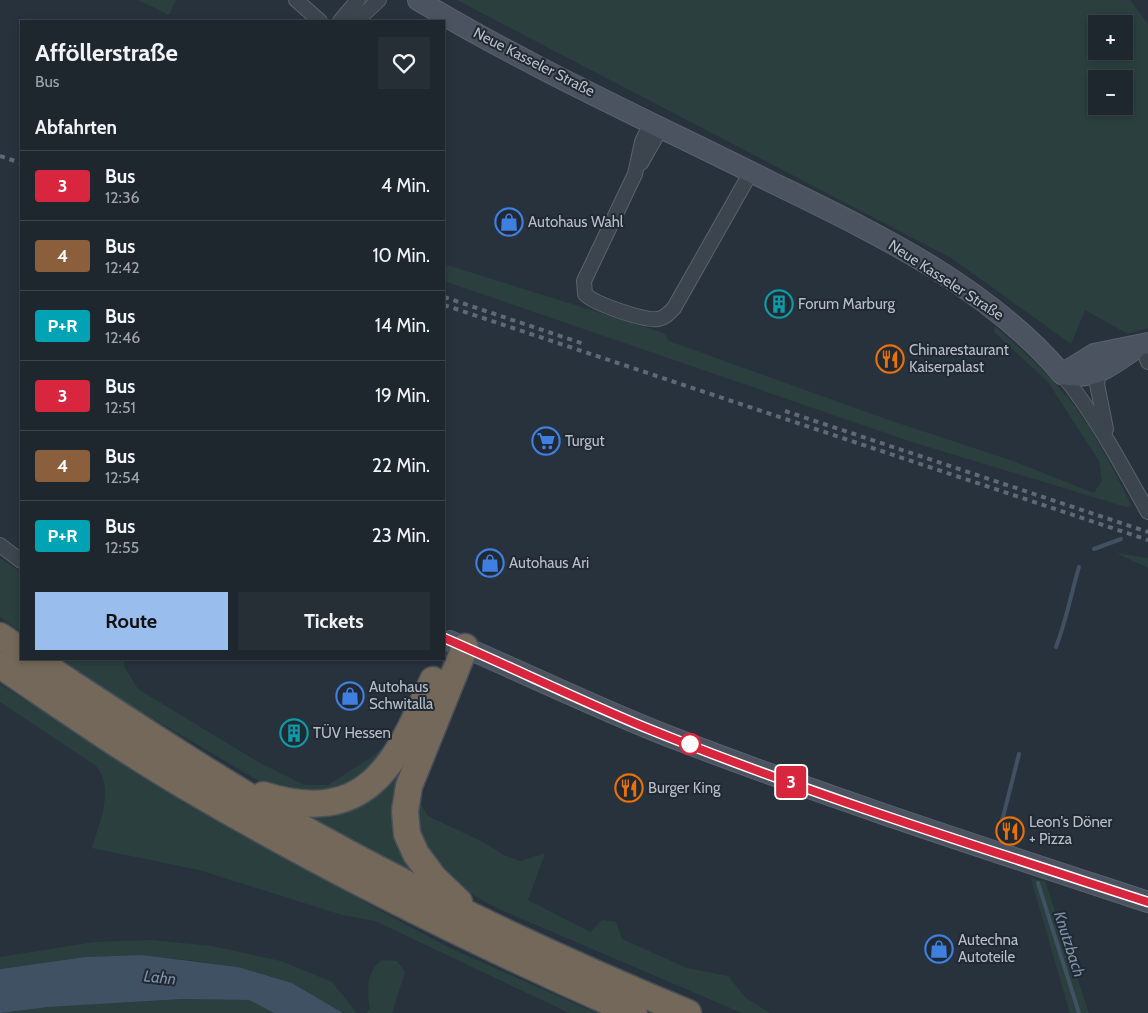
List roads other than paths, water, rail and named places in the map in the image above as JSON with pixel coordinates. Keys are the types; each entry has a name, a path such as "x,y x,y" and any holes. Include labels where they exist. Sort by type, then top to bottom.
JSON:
{"highway":[{"path":"0,636 20,649"},
{"path":"449,648 409,786 404,819 410,843 422,863 474,916"},
{"path":"36,660 231,786 420,892 550,953 688,1013"},
{"path":"231,786 282,801 297,803 326,803 348,798 361,792 381,775 397,755 443,660"},
{"path":"0,665 188,788 293,848 502,955 634,1013"}],"main road":[{"name":"Neue Kasseler Straße","path":"418,0 515,54 882,238 986,303 1022,333 1062,374"},
{"path":"1062,374 1094,354 1146,350"},
{"path":"1062,374 1089,376 1146,350"},
{"path":"449,648 715,754 847,802 1148,902"}],"street":[{"path":"296,0 319,20"},
{"path":"341,20 358,0"},
{"path":"350,20 364,13 379,0"},
{"path":"656,125 642,142 636,170 584,281 585,294 594,301 656,320 663,318 674,308 751,172"},
{"path":"1099,372 1098,393 1108,440"},
{"name":"Neue Kasseler Straße","path":"1062,374 1082,399 1108,440 1148,512"},
{"path":"0,545 20,560"}],"water":[{"name":"Lahn","path":"142,955 238,967 292,983 343,1013 274,1013 249,1000 182,999 49,1007 0,1013 0,969 85,957"}],"waterway":[{"name":"Knutzbach","path":"1094,549 1121,539"},
{"name":"Knutzbach","path":"1056,647 1079,567"},
{"name":"Knutzbach","path":"1002,821 1019,754"},
{"name":"Knutzbach","path":"1038,883 1079,1013"}],"railway":[{"path":"0,156 20,163"},
{"path":"445,297 584,344"},
{"path":"445,305 1148,540"},
{"path":"785,411 1148,532"}],"place":[{"name":"Autohaus Wahl","path":"509,222"},
{"name":"Forum Marburg","path":"779,304"},
{"name":"Chinarestaurant Kaiserpalast","path":"890,359"},
{"name":"Turgut","path":"546,441"},
{"name":"Autohaus Ari","path":"490,563"},
{"name":"Autohaus Schwitalla","path":"350,696"},
{"name":"TÜV Hessen","path":"294,733"},
{"name":"Burger King","path":"629,788"},
{"name":"Leon's Döner + Pizza","path":"1010,831"},
{"name":"Autechna Autoteile","path":"939,949"}]}
